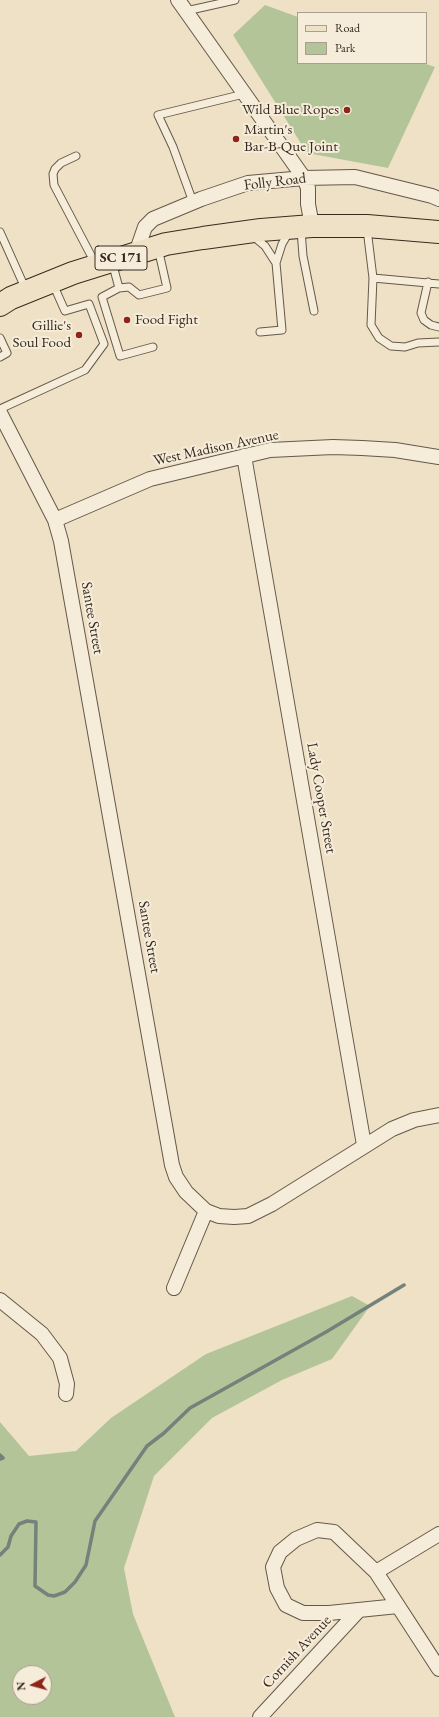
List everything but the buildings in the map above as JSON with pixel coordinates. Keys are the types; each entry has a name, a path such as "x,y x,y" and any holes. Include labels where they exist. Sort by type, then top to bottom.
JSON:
{"main road":[{"name":"SC 171","path":"0,305 27,292 104,263 158,246 203,238 301,227 367,226 439,232"}],"street":[{"path":"182,6 304,178 308,188 301,227"},
{"name":"Folly Road","path":"136,253 145,227 153,219 193,202 248,183 304,178 355,177 439,199"},
{"name":"Santee Street","path":"0,413 55,520 61,541 172,1165 176,1177 186,1192 206,1211 219,1216 248,1216 272,1204 364,1145 392,1129 414,1120 439,1115"},
{"name":"West Madison Avenue","path":"55,520 150,479 270,450 333,447 395,450 439,457"},
{"name":"Lady Cooper Street","path":"244,456 364,1145"},
{"path":"174,1288 206,1211"},
{"path":"0,1300 42,1334 60,1358 67,1384 66,1394"},
{"name":"Cornish Avenue","path":"398,1606 329,1613 303,1613 286,1605 277,1588 273,1567 280,1552 296,1539 317,1530 334,1532 376,1572 439,1669"},
{"path":"376,1572 439,1534"},
{"name":"Cornish Avenue","path":"260,1717 359,1610"}],"lane":[{"path":"182,6 235,0"},
{"path":"193,202 173,148 158,115 244,94"},
{"path":"76,156 61,163 55,169 53,174 54,185 119,288"},
{"path":"367,226 373,278 371,325 380,338 391,346 406,347 418,343 439,342"},
{"path":"260,332 282,330 276,263 282,244 301,227"},
{"path":"301,227 303,256 314,311"},
{"path":"0,232 27,292"},
{"path":"248,232 265,246 276,263"},
{"path":"153,347 120,356 102,297 119,288 129,287 139,296 167,288 158,246"},
{"path":"373,278 439,284"},
{"path":"0,409 85,370 104,344 89,304 65,311 52,282"},
{"path":"428,282 421,313 424,320 431,325 439,327"},
{"path":"0,338 7,353 0,357"}],"green space":[{"name":"Wild Blue Ropes","path":"265,5 297,17 297,64 426,64 435,67 388,168 307,153 233,35"},
{"path":"352,1296 370,1306 332,1359 282,1380 212,1418 154,1476 124,1568 133,1614 175,1717 0,1717 0,1422 29,1456 76,1451 111,1418 206,1354"}],"waterway":[{"path":"0,1555 8,1547 11,1536 19,1524 27,1521 36,1522 35,1586 48,1595 54,1596 65,1592 75,1582 86,1565 95,1521 147,1446 164,1433 190,1408 326,1332 404,1285"},
{"path":"0,1455 3,1458 0,1459"}],"place":[{"name":"Wild Blue Ropes","path":"347,110"},
{"name":"Martin's Bar-B-Que Joint","path":"236,139"},
{"name":"Food Fight","path":"127,320"},
{"name":"Gillie's Soul Food","path":"79,335"}]}
